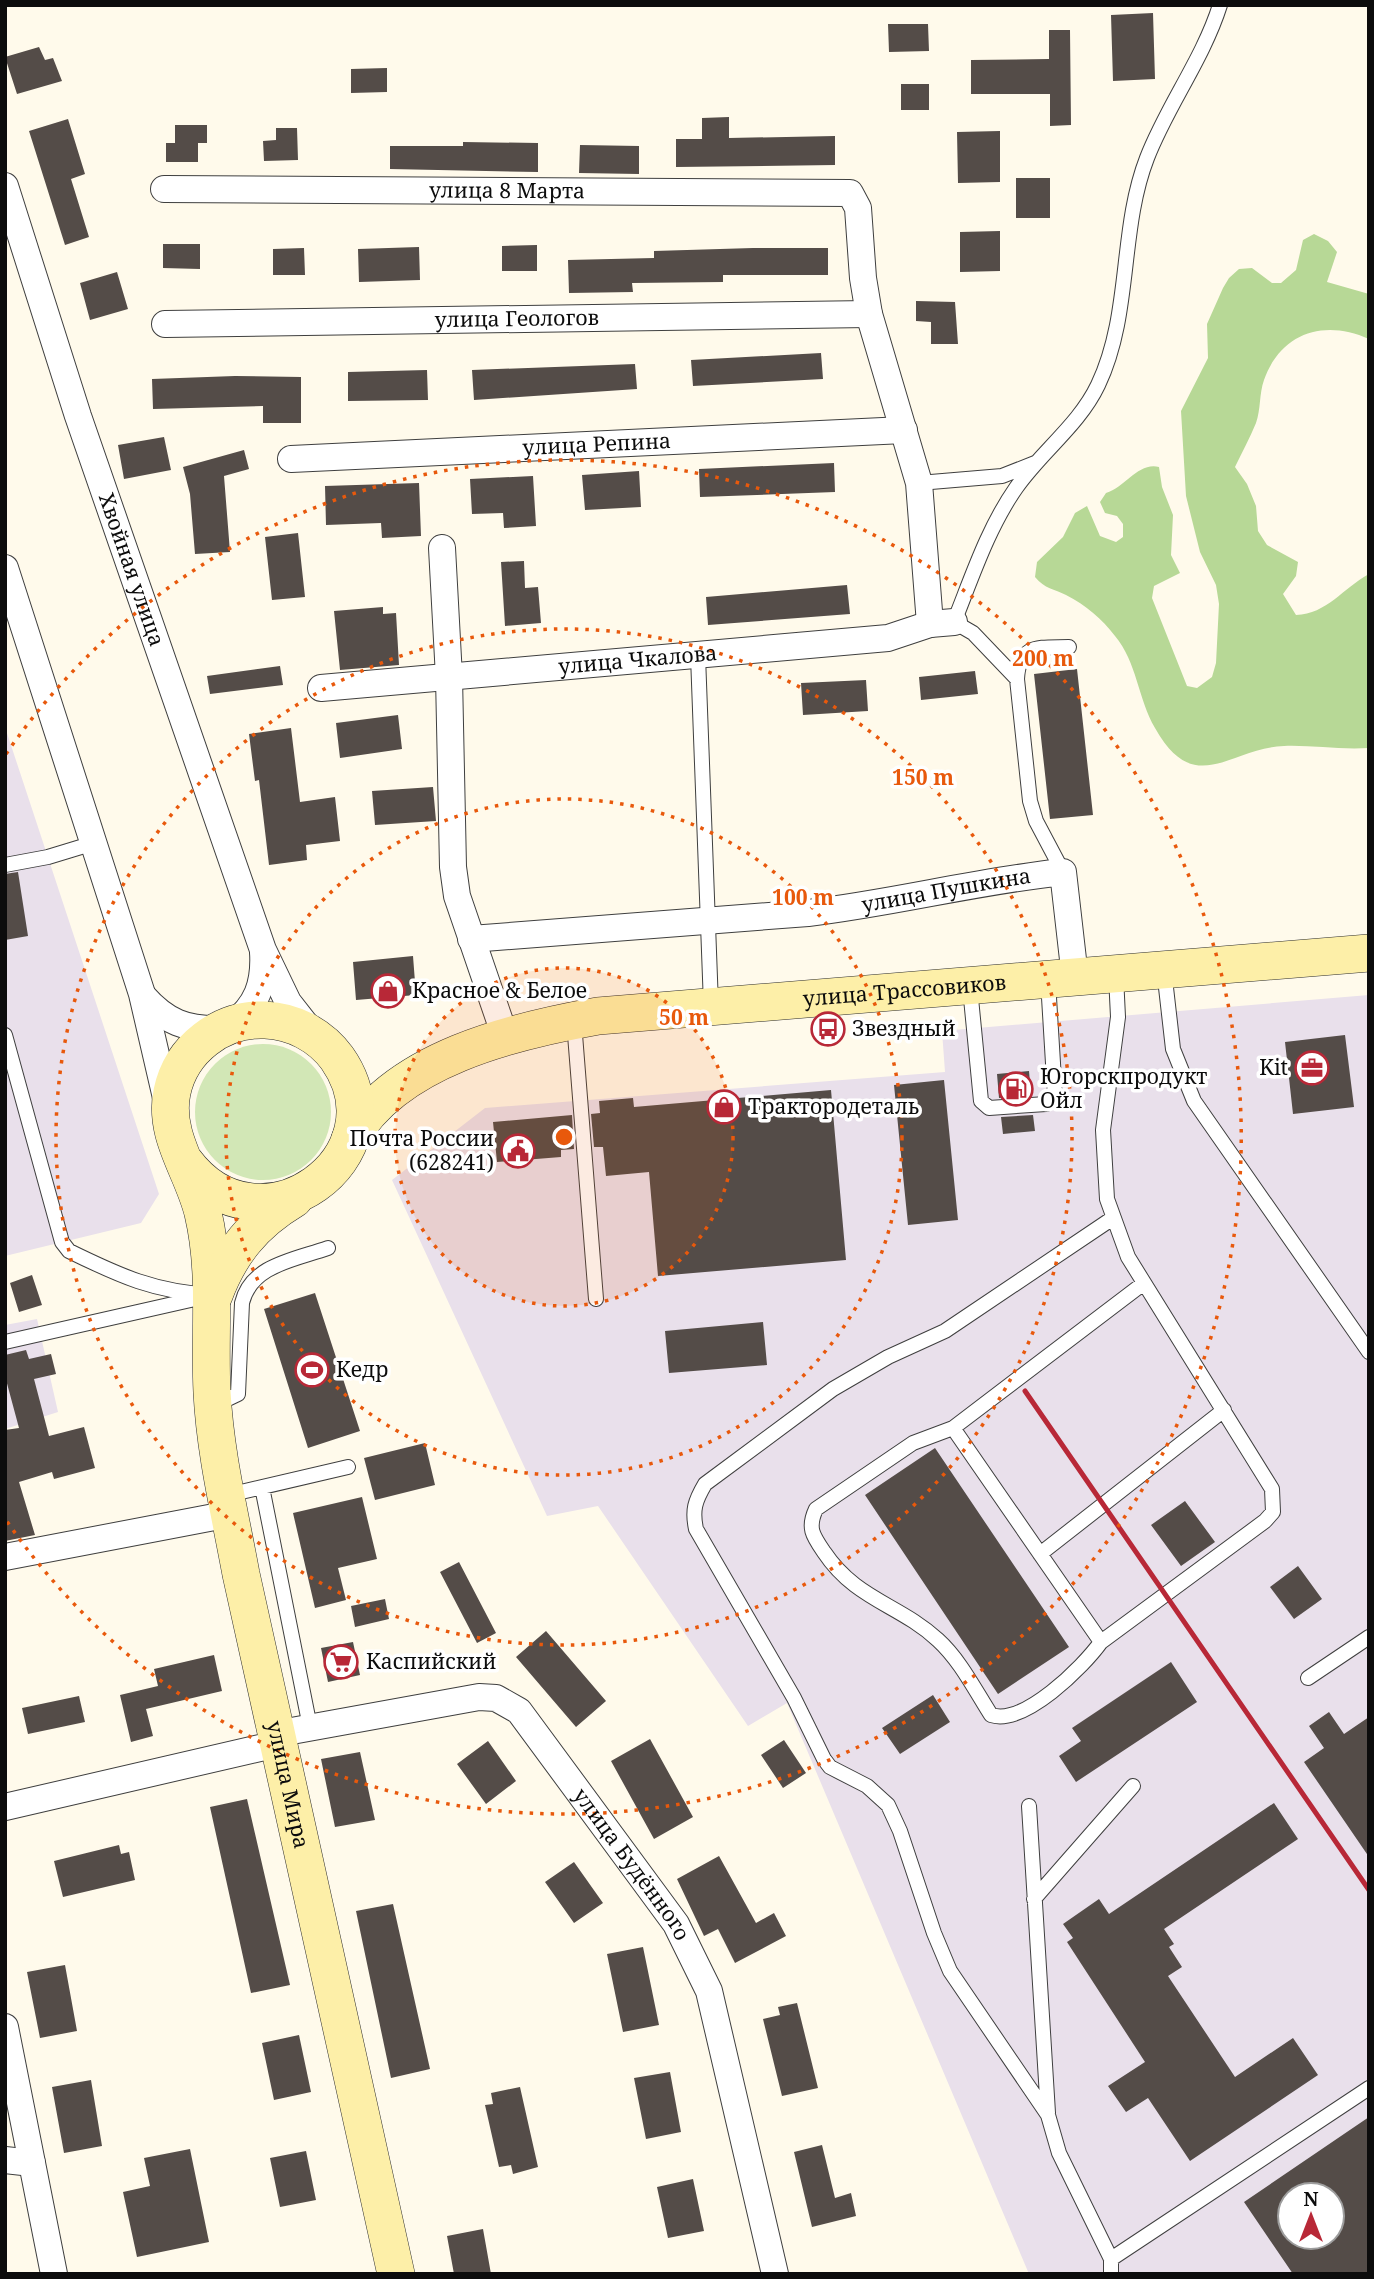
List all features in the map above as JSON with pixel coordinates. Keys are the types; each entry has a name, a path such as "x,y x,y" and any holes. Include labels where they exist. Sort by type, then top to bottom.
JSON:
{"main road":[{"name":"улица Трассовиков","path":"446,1059 573,1020 711,1006 1369,953"},
{"path":"214,1295 202,1210 175,1140 170,1116 174,1086 183,1065 202,1042 226,1027 248,1021 274,1021 299,1027 324,1044 366,1065 397,1066 446,1059"},
{"path":"324,1044 344,1070 353,1097 353,1119 346,1147"},
{"path":"214,1295 221,1276 243,1239 267,1217 329,1174 363,1118 379,1100 413,1074 446,1059"},
{"path":"185,1162 213,1189 241,1200 272,1202 309,1190"},
{"name":"улица Мира","path":"214,1295 211,1357 213,1406 228,1504 287,1735 396,2274"}],"street":[{"name":"Хвойная улица","path":"5,186 78,416 263,950 297,1016 324,1044"},
{"name":"улица 8 Марта","path":"164,189 850,193 858,208 863,278 869,314"},
{"path":"869,314 919,483 942,623"},
{"name":"улица Геологов","path":"165,324 869,314"},
{"name":"улица Репина","path":"291,459 904,430"},
{"path":"442,548 449,677 453,867 457,896 506,1039"},
{"path":"5,568 17,641 94,843 142,994 170,1116"},
{"name":"улица Чкалова","path":"321,688 888,638 942,623"},
{"path":"1062,978 1063,872"},
{"name":"улица Пушкина","path":"471,939 853,908 1004,878 1063,872"},
{"path":"142,994 156,1010 180,1026 226,1027 251,1009 257,998 264,970 263,950"},
{"path":"5,1557 228,1504"},
{"name":"улица Будённого","path":"5,1807 287,1735 479,1697 496,1698 519,1711 676,1924 709,1990 775,2274"},
{"path":"5,2027 54,2274"},
{"path":"5,2160 32,2163"}],"lane":[{"path":"1017,679 973,633 942,623 1015,489 1075,421 1098,387 1113,349 1135,203 1146,159 1220,5"},
{"path":"919,483 1002,476 1036,463"},
{"path":"1063,872 1036,821 1031,801 1017,679 1018,662 1026,652 1038,648 1069,647"},
{"path":"698,656 711,1006"},
{"path":"5,865 48,857 94,843"},
{"path":"1164,970 1173,1049 1194,1101 1369,1352"},
{"path":"1116,974 1118,1017 1102,1130 1103,1168 1113,1218 1128,1257 1272,1489 1273,1512 1265,1521 1101,1642 1082,1667 1032,1704 1012,1716 991,1715 948,1649 936,1637 916,1622 854,1587 838,1573 810,1529 816,1509 912,1443 953,1428 1144,1283"},
{"path":"970,986 981,1101 989,1108 1035,1105 1046,1104 1055,1096 1062,978"},
{"path":"573,1020 596,1299"},
{"path":"5,1035 62,1242 69,1251 133,1281 173,1293 214,1295"},
{"path":"1048,2115 950,1971 933,1933 900,1831 888,1805 867,1786 830,1767 824,1759 794,1698 696,1529 693,1513 694,1501 705,1484 834,1389 888,1357 945,1331 1113,1218"},
{"path":"213,1406 238,1394 242,1303 246,1289 253,1279 262,1271 328,1248"},
{"path":"5,1342 214,1295"},
{"path":"1040,1554 1224,1410"},
{"path":"953,1428 1101,1642"},
{"path":"228,1504 262,1487 348,1467"},
{"path":"262,1487 287,1735"},
{"path":"1308,1678 1369,1637"},
{"path":"1034,1899 1133,1786"},
{"path":"1029,1806 1048,2115 1059,2153 1111,2267 1369,2088"}],"shaded area":[{"path":"5,727 159,1194 141,1223 5,1256"},
{"path":"1369,995 1369,2274 1029,2274 787,1703 748,1726 598,1506 547,1516 392,1180 485,1108 945,1072 942,1031"},
{"path":"37,1319 58,1412 5,1429 5,1325"}],"green space":[{"path":"1314,234 1328,241 1337,252 1327,282 1369,294 1369,339 1336,330 1321,331 1306,334 1281,351 1264,380 1256,423 1235,467 1247,484 1256,506 1258,531 1267,545 1298,562 1296,576 1283,594 1296,615 1307,614 1326,605 1369,574 1369,748 1284,746 1214,764 1199,765 1184,761 1170,749 1155,728 1128,657 1115,636 1087,608 1039,581 1035,577 1037,562 1063,537 1075,513 1087,506 1100,536 1116,542 1123,537 1123,524 1117,516 1105,513 1100,502 1106,493 1120,486 1138,471 1152,466 1159,467 1162,487 1173,515 1171,555 1180,573 1154,586 1152,598 1187,686 1197,688 1212,677 1216,663 1219,604 1216,585 1200,552 1186,496 1181,411 1208,358 1207,324 1229,278 1239,269 1252,268 1272,283 1281,283 1296,270 1303,240"},
{"path":"263,1044 289,1049 311,1064 326,1086 331,1112 326,1138 311,1160 289,1175 263,1180 237,1175 215,1160 200,1138 195,1112 200,1086 215,1064 237,1049"}],"building":[{"path":"1153,13 1155,79 1113,81 1111,15"},
{"path":"888,24 928,24 929,51 889,52"},
{"path":"1049,30 1070,30 1071,125 1050,126 1050,94 971,94 971,60 1049,59"},
{"path":"39,47 45,60 53,58 62,81 17,94 5,57"},
{"path":"387,68 387,92 351,93 351,69"},
{"path":"901,84 929,84 929,110 901,110"},
{"path":"729,117 729,138 835,136 835,165 676,167 676,139 702,139 702,118"},
{"path":"68,119 85,174 71,179 89,237 65,245 29,131"},
{"path":"175,125 207,125 207,143 198,143 198,162 166,162 166,143 175,143"},
{"path":"276,128 297,128 298,160 264,161 263,141 276,140"},
{"path":"1000,131 1000,182 958,183 957,132"},
{"path":"463,142 538,143 538,172 390,169 390,146 463,146"},
{"path":"580,145 639,146 639,174 579,173"},
{"path":"1016,178 1050,178 1050,218 1016,218"},
{"path":"1000,231 1000,271 960,272 960,232"},
{"path":"163,244 200,244 200,269 163,268"},
{"path":"537,245 537,271 502,271 502,246"},
{"path":"419,247 420,280 359,282 358,249"},
{"path":"304,248 305,275 273,275 273,249"},
{"path":"828,248 828,275 723,275 723,282 632,283 633,292 569,293 568,260 654,258 654,251"},
{"path":"117,272 128,309 90,320 80,283"},
{"path":"916,301 955,302 958,344 931,344 931,322 916,321"},
{"path":"821,353 823,379 693,386 691,360"},
{"path":"635,364 637,389 474,400 472,370"},
{"path":"427,370 428,400 348,401 348,372"},
{"path":"301,377 301,423 263,423 263,406 153,409 152,379"},
{"path":"164,437 171,470 124,479 118,445"},
{"path":"244,450 249,469 224,476 230,552 195,554 190,494 183,467"},
{"path":"834,463 835,492 700,497 699,469"},
{"path":"639,471 641,507 585,510 582,475"},
{"path":"533,476 536,526 504,528 503,513 472,514 470,479"},
{"path":"419,483 421,536 382,538 381,523 326,525 325,486"},
{"path":"298,533 305,597 272,600 265,537"},
{"path":"524,561 525,588 538,587 541,623 505,626 501,562"},
{"path":"847,585 850,614 708,625 706,597"},
{"path":"383,607 383,614 396,613 399,665 340,670 334,611"},
{"path":"280,666 283,685 210,694 207,676"},
{"path":"1077,669 1093,815 1050,819 1034,674"},
{"path":"975,671 978,694 921,700 919,677"},
{"path":"866,680 868,711 803,715 801,683"},
{"path":"398,715 402,749 340,758 336,723"},
{"path":"291,728 300,802 335,797 340,841 306,845 307,860 269,865 259,780 255,781 249,734"},
{"path":"433,787 436,821 375,825 372,791"},
{"path":"18,872 28,936 5,940 5,874"},
{"path":"413,956 416,995 356,1000 353,962"},
{"path":"1345,1035 1354,1107 1293,1114 1285,1042"},
{"path":"1029,1071 1031,1095 999,1098 997,1074"},
{"path":"944,1080 958,1220 908,1225 894,1085"},
{"path":"831,1090 846,1260 658,1276 649,1172 606,1176 603,1147 594,1147 591,1114 600,1113 599,1101 633,1098 634,1107"},
{"path":"572,1115 574,1149 561,1150 561,1157 497,1162 493,1122"},
{"path":"1033,1115 1035,1131 1003,1134 1001,1117"},
{"path":"32,1275 42,1305 19,1312 10,1283"},
{"name":"Кедр","path":"315,1293 360,1431 308,1448 264,1309"},
{"path":"763,1322 767,1365 669,1373 665,1331"},
{"path":"26,1350 29,1359 51,1354 56,1374 34,1379 49,1436 84,1427 95,1468 54,1479 52,1472 19,1482 35,1535 5,1541 5,1430 19,1428 5,1376 5,1355"},
{"path":"425,1443 435,1485 375,1500 364,1458"},
{"path":"935,1448 1069,1647 998,1694 865,1495"},
{"path":"362,1497 377,1559 338,1568 346,1600 315,1608 293,1513"},
{"path":"1185,1501 1215,1542 1181,1566 1151,1525"},
{"path":"459,1562 496,1633 477,1643 440,1572"},
{"path":"1298,1566 1322,1599 1294,1619 1270,1587"},
{"path":"385,1599 389,1619 355,1627 351,1606"},
{"path":"546,1631 606,1701 576,1727 516,1657"},
{"name":"Каспийский","path":"353,1642 360,1675 328,1682 321,1648"},
{"path":"214,1655 222,1691 146,1709 153,1736 131,1742 120,1695 158,1686 154,1669"},
{"path":"1171,1662 1197,1702 1076,1782 1059,1756 1081,1741 1072,1728"},
{"path":"933,1695 950,1722 900,1754 882,1728"},
{"path":"79,1696 85,1722 28,1734 22,1708"},
{"path":"1329,1712 1344,1734 1369,1717 1369,1857 1304,1762 1324,1748 1309,1726"},
{"path":"650,1739 693,1817 654,1839 611,1761"},
{"path":"784,1740 806,1773 783,1788 761,1755"},
{"path":"488,1741 516,1781 486,1804 457,1764"},
{"path":"360,1752 375,1820 335,1827 321,1759"},
{"path":"247,1799 290,1985 251,1993 210,1807"},
{"path":"1274,1803 1298,1839 1164,1929 1174,1944 1169,1947 1182,1967 1168,1976 1235,2077 1293,2038 1318,2075 1190,2161 1148,2098 1126,2112 1108,2086 1145,2062 1067,1942 1073,1938 1063,1924 1099,1899 1109,1914"},
{"path":"119,1845 121,1854 129,1852 135,1880 63,1897 54,1861"},
{"path":"719,1856 756,1923 774,1913 786,1936 735,1963 718,1929 704,1936 677,1879"},
{"path":"574,1862 603,1903 574,1923 545,1882"},
{"path":"393,1904 430,2069 391,2078 356,1911"},
{"path":"643,1947 659,2025 623,2032 607,1954"},
{"path":"65,1965 77,2031 40,2038 27,1972"},
{"path":"797,2003 818,2088 782,2096 763,2019 780,2015 778,2007"},
{"path":"299,2035 311,2092 274,2100 262,2043"},
{"path":"670,2072 681,2132 646,2139 634,2078"},
{"path":"91,2080 102,2146 64,2153 52,2087"},
{"path":"520,2087 538,2167 513,2174 511,2165 499,2167 485,2105 493,2104 491,2093"},
{"path":"1369,2117 1369,2274 1293,2274 1277,2251 1346,2251 1346,2181 1276,2181 1276,2249 1244,2202"},
{"path":"822,2145 835,2198 851,2193 856,2216 812,2227 794,2152"},
{"path":"190,2149 209,2242 137,2257 123,2192 150,2186 144,2158"},
{"path":"306,2151 316,2200 280,2207 270,2158"},
{"path":"693,2179 704,2231 668,2238 657,2187"},
{"path":"483,2229 491,2274 454,2274 447,2236"}],"railway":[{"path":"1025,1391 1369,1890"}],"place":[{"name":"Красное & Белое","path":"388,991"},
{"name":"Звездный","path":"828,1029"},
{"name":"Kit","path":"1312,1068"},
{"name":"Югорскпродукт Ойл","path":"1016,1089"},
{"name":"Трактородеталь","path":"724,1107"},
{"name":"Почта России (628241)","path":"518,1151"},
{"name":"Кедр","path":"312,1370"},
{"name":"Каспийский","path":"341,1662"}]}
